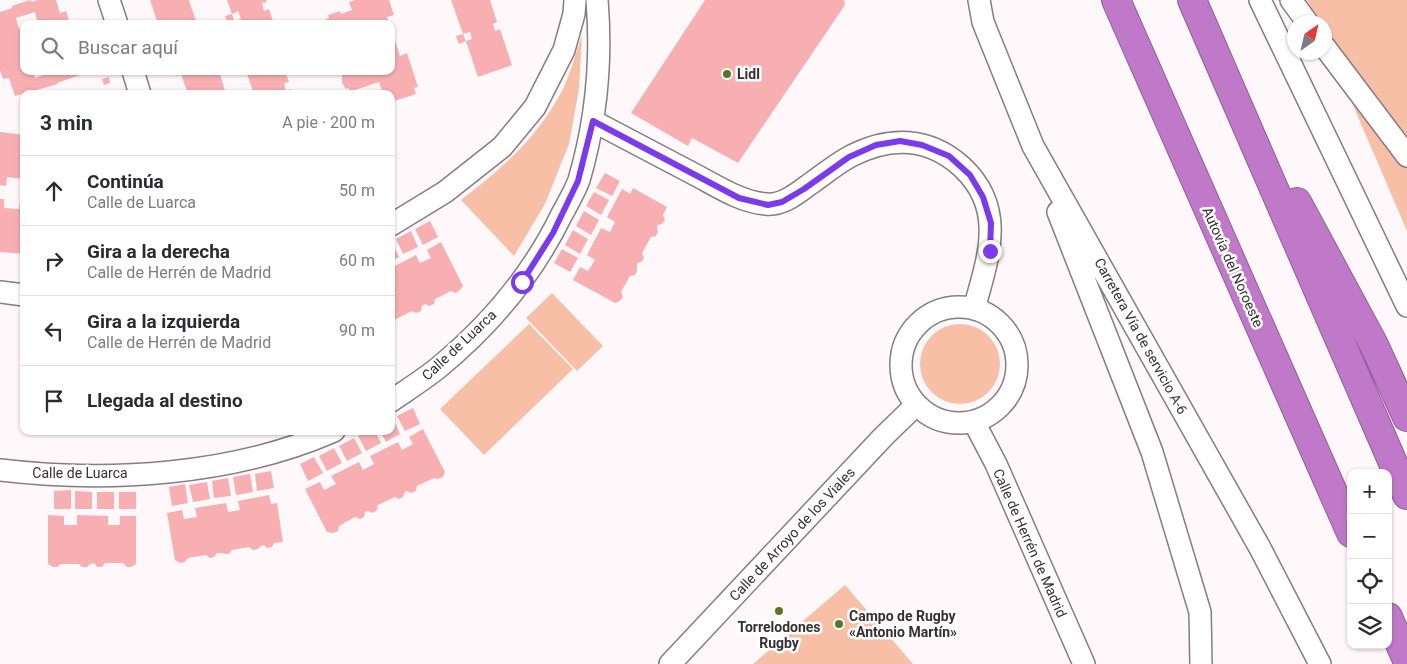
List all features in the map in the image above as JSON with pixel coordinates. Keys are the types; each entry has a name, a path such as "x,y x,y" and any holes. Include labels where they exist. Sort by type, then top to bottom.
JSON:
{"highway":[{"name":"Autovía del Noroeste","path":"1116,0 1347,524"},
{"path":"1192,0 1407,495"},
{"path":"1208,39 1373,343 1407,417"},
{"path":"1392,627 1407,660"}],"street":[{"path":"109,0 116,20"},
{"path":"395,223 444,192 502,147 535,107 564,50 574,14 575,0"},
{"name":"Calle de Luarca","path":"395,398 437,369 475,334 522,282 553,233 578,181 593,121 598,68 597,0"},
{"name":"Carretera Vía de servicio A-6","path":"979,0 984,22 1033,146 1260,548 1320,664"},
{"path":"1260,0 1407,306"},
{"path":"1291,0 1302,15"},
{"path":"1300,0 1308,15"},
{"path":"1332,57 1407,156"},
{"path":"134,75 139,90"},
{"path":"593,121 739,198 768,205 782,202 849,157 876,145 900,141 922,145 949,156 970,175 983,197 991,223 990,251 974,309"},
{"path":"1033,146 1152,452 1200,612 1201,664"},
{"path":"0,292 20,294"},
{"path":"949,307 974,309 997,320 1013,340 1018,366 1012,390 997,410 974,422 953,424 933,417 916,404 903,383 901,358 909,334 926,316 949,307"},
{"name":"Calle de Arroyo de los Viales","path":"670,664 916,404"},
{"name":"Calle de Herrén de Madrid","path":"974,422 996,464 1084,664"},
{"name":"Calle de Luarca","path":"0,470 38,474 97,476 216,466 276,453 323,435"}],"shaded area":[{"path":"1307,0 1407,0 1407,231 1332,56 1332,15 1314,15"},
{"path":"582,35 579,89 569,144 545,204 514,256 461,200 505,163 531,137 542,122 563,89"},
{"path":"552,293 603,346 577,371 526,318"},
{"path":"529,324 573,369 484,455 440,409"},
{"path":"960,324 975,327 988,336 997,349 1000,364 997,379 988,392 975,401 960,404 945,401 932,392 923,379 920,364 923,349 932,336 945,327"},
{"name":"Campo de Rugby «Antonio Martín»","path":"845,585 913,664 753,664"}],"building":[{"path":"30,0 32,2 37,0 56,0 60,13 66,11 69,20 37,20 35,12 16,18 20,29 20,75 34,75 35,78 43,75 80,75 36,90 20,90 20,95 15,96 9,78 3,79 0,70 0,12 12,8 12,6"},
{"path":"150,0 189,0 196,20 157,20"},
{"path":"227,0 266,0 267,2 262,3 264,11 269,9 273,20 238,20 241,19 238,11 232,14"},
{"path":"355,0 389,0 394,15 387,17 388,20 325,20 329,18 328,15 340,11 341,14 352,10 349,2"},
{"path":"451,0 490,0 497,22 493,24 495,31 500,29 512,65 478,77 466,41 472,39 470,32 463,34"},
{"name":"Lidl","path":"705,0 844,0 845,5 738,163 692,138 688,146 631,113"},
{"path":"232,14 234,20 227,20 225,16"},
{"path":"463,34 466,41 459,44 456,36"},
{"path":"395,40 400,56 407,53 418,87 414,88 416,94 395,101 395,90 382,90 379,82 355,90 346,89 342,83 342,75 395,75"},
{"path":"181,75 220,75 225,90 187,90"},
{"path":"247,75 286,75 289,82 284,83 286,90 253,90"},
{"path":"109,77 110,83 104,85 102,79"},
{"path":"0,132 20,134 20,179 7,177 6,186 0,185"},
{"path":"605,173 620,181 612,196 596,188"},
{"path":"633,188 667,207 663,215 665,220 662,224 658,225 656,236 651,237 642,253 644,258 641,262 637,263 635,275 630,276 621,292 623,297 615,303 573,280 580,267 588,271 595,260 587,255 601,228 610,232 615,222 607,217 622,189 630,194"},
{"path":"594,192 609,200 601,215 586,206"},
{"path":"0,199 4,199 4,208 19,209 20,201 20,254 0,252"},
{"path":"584,211 599,220 591,235 576,226"},
{"path":"430,221 438,237 423,245 415,229"},
{"path":"573,230 588,239 580,254 565,245"},
{"path":"411,231 418,247 403,254 396,239"},
{"path":"441,242 463,286 456,293 451,291 435,299 434,304 429,306 425,304 422,306 421,311 416,313 412,311 396,319 395,322 395,266 416,255 420,263 431,258 427,250"},
{"path":"395,249 399,257 395,259"},
{"path":"562,249 578,258 570,272 554,263"},
{"path":"413,408 420,424 405,431 397,416"},
{"path":"395,423 400,434 386,442 382,435 395,435"},
{"path":"423,429 445,472 443,477 434,478 417,486 416,491 411,493 405,492 403,497 399,499 395,497 378,505 377,510 373,513 365,512 364,517 360,519 355,517 339,526 338,531 333,533 327,532 305,489 320,482 324,490 336,484 331,476 359,462 363,470 374,464 370,456 398,442 402,450 413,444 409,437"},
{"path":"377,435 381,443 366,451 358,436"},
{"path":"354,438 362,453 347,461 339,446"},
{"path":"334,448 342,463 327,471 319,456"},
{"path":"314,457 323,473 308,481 300,464"},
{"path":"271,471 274,488 257,491 255,474"},
{"path":"250,474 253,492 236,495 233,477"},
{"path":"228,478 231,496 214,498 212,481"},
{"path":"207,482 210,499 193,502 189,485"},
{"path":"185,484 188,503 172,506 169,487"},
{"path":"71,490 71,509 54,509 54,491"},
{"path":"75,491 92,492 92,509 75,509"},
{"path":"97,492 114,492 114,509 97,509"},
{"path":"119,492 136,492 136,509 119,509"},
{"path":"269,495 271,504 277,503 283,542 274,543 272,547 267,548 264,545 253,550 249,547 232,550 229,554 217,553 214,557 210,558 206,555 188,558 185,562 180,563 175,560 167,513 182,510 184,519 197,517 195,508 226,503 228,512 240,510 238,501"},
{"path":"48,515 64,516 64,525 77,525 77,515 108,516 108,525 120,525 120,516 136,516 136,564 131,567 127,567 123,563 105,563 102,567 97,567 94,563 87,567 82,567 79,564 61,564 53,567 48,564"}],"place":[{"name":"Lidl","path":"727,74"},
{"name":"Torrelodones Rugby","path":"779,611"},
{"name":"Campo de Rugby «Antonio Martín»","path":"839,624"}],"route":[{"path":"522,282 553,233 578,181 593,121 739,198 768,205 782,202 849,157 876,145 900,141 922,145 949,156 970,175 983,197 991,223 990,251"}]}
